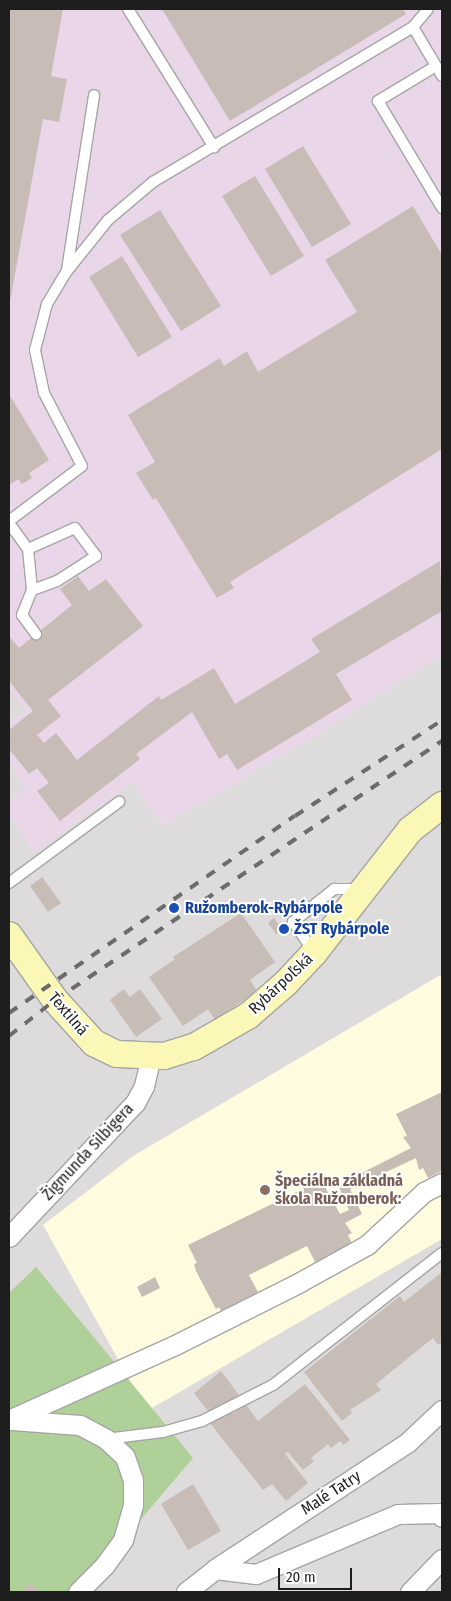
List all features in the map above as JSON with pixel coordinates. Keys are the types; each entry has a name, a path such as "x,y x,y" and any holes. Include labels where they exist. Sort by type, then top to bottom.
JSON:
{"street":[{"name":"Rybárpoľská","path":"151,1056 164,1056 194,1047 248,1016 314,953 410,830 442,805"},
{"name":"Textilná","path":"9,935 55,1000 94,1043 117,1054 151,1056"},
{"name":"Žigmunda Silbigera","path":"9,1237 134,1103 144,1086 151,1056"},
{"path":"9,1420 173,1346 300,1282 367,1245 424,1192 442,1183"},
{"name":"Malé Tatry","path":"186,1592 215,1570 408,1442 442,1410"},
{"path":"9,1420 80,1426 106,1439 125,1457 133,1480 134,1506 123,1540 105,1565 78,1592"},
{"path":"215,1570 256,1574 398,1514 441,1514 442,1517"},
{"path":"410,1592 442,1559"}],"lane":[{"path":"128,9 214,146"},
{"path":"36,634 22,616 32,590 28,549 9,522 82,466 44,393 35,350 47,304 67,271 108,220 154,182 413,27 428,9"},
{"path":"413,27 442,76"},
{"path":"436,66 378,101 442,208"},
{"path":"67,271 94,95"},
{"path":"28,549 75,528 96,556 57,581 32,590"},
{"path":"9,883 119,802"},
{"path":"314,953 293,922 334,889 364,889"},
{"path":"106,1439 163,1432 202,1421 273,1385 442,1253"}],"shaded area":[{"path":"9,9 442,9 442,654 338,722 163,826 132,782 34,853 9,813 9,802 25,786 9,761 9,723 26,710 9,688"},
{"path":"442,654 442,1592 9,1592 9,813 34,853 132,782 163,826 338,722"},
{"path":"9,688 26,710 9,723"},
{"path":"9,761 26,786 9,802"},
{"name":"Špeciálna základná škola Ružomberok:","path":"442,974 442,1239 147,1411 43,1225 133,1156"}],"green space":[{"path":"36,1267 193,1458 79,1592 9,1592 9,1293"}],"building":[{"path":"9,9 63,9 51,76 67,79 59,122 43,119 10,302"},
{"path":"162,9 403,9 406,14 230,121"},
{"path":"303,146 351,224 312,247 265,169"},
{"path":"255,176 304,256 271,276 222,196"},
{"path":"413,206 442,255 442,449 230,582 234,588 217,598 156,498 153,500 136,473 155,462 128,415 220,358 224,366 247,351 258,372 357,312 325,260"},
{"path":"160,210 221,306 181,331 120,235"},
{"path":"122,256 172,337 138,357 89,277"},
{"path":"9,394 49,460 29,473 32,478 22,484 18,479 9,485"},
{"path":"440,561 442,611 336,674 352,700 237,770 227,754 219,759 192,712 136,754 140,759 60,821 37,791 49,783 37,768 29,774 9,749 9,730 33,711 9,681 9,636 19,648 72,605 60,589 78,576 89,591 106,579 143,626 48,700 61,716 37,735 44,743 56,733 77,760 159,696 161,700 214,668 235,704 320,652 311,639"},
{"path":"42,877 61,903 48,912 30,886"},
{"path":"241,913 275,962 250,980 257,991 215,1020 208,1009 183,1026 149,977 175,959 173,957"},
{"path":"274,918 283,930 276,934 268,923"},
{"path":"124,989 130,997 140,989 162,1019 136,1037 110,1000"},
{"path":"442,1092 442,1171 428,1178 423,1168 419,1170 416,1158 350,1189 362,1214 345,1223 352,1233 348,1235 353,1245 316,1264 307,1246 249,1275 258,1292 221,1311 219,1307 216,1309 196,1271 194,1264 197,1263 188,1245 321,1180 340,1214 349,1210 338,1185 411,1148 403,1137 407,1136 396,1114"},
{"path":"442,1272 442,1342 438,1345 433,1338 376,1384 381,1390 350,1410 352,1413 342,1421 304,1372 400,1296 404,1302"},
{"path":"155,1277 160,1288 142,1297 137,1287"},
{"path":"221,1371 258,1421 305,1384 350,1440 343,1445 340,1441 331,1448 328,1444 311,1458 314,1461 303,1470 288,1452 285,1454 308,1483 286,1501 272,1484 263,1490 210,1423 215,1420 194,1393"},
{"path":"193,1484 221,1531 188,1550 161,1504"},
{"path":"31,1583 39,1592 20,1592"}],"railway":[{"path":"9,1013 295,816 442,720"},
{"path":"9,1036 55,1000 442,741"}],"place":[{"name":"Ružomberok-Rybárpole","path":"174,908"},
{"name":"ŽST Rybárpole","path":"284,929"},
{"name":"Špeciálna základná škola Ružomberok:","path":"265,1190"}]}
